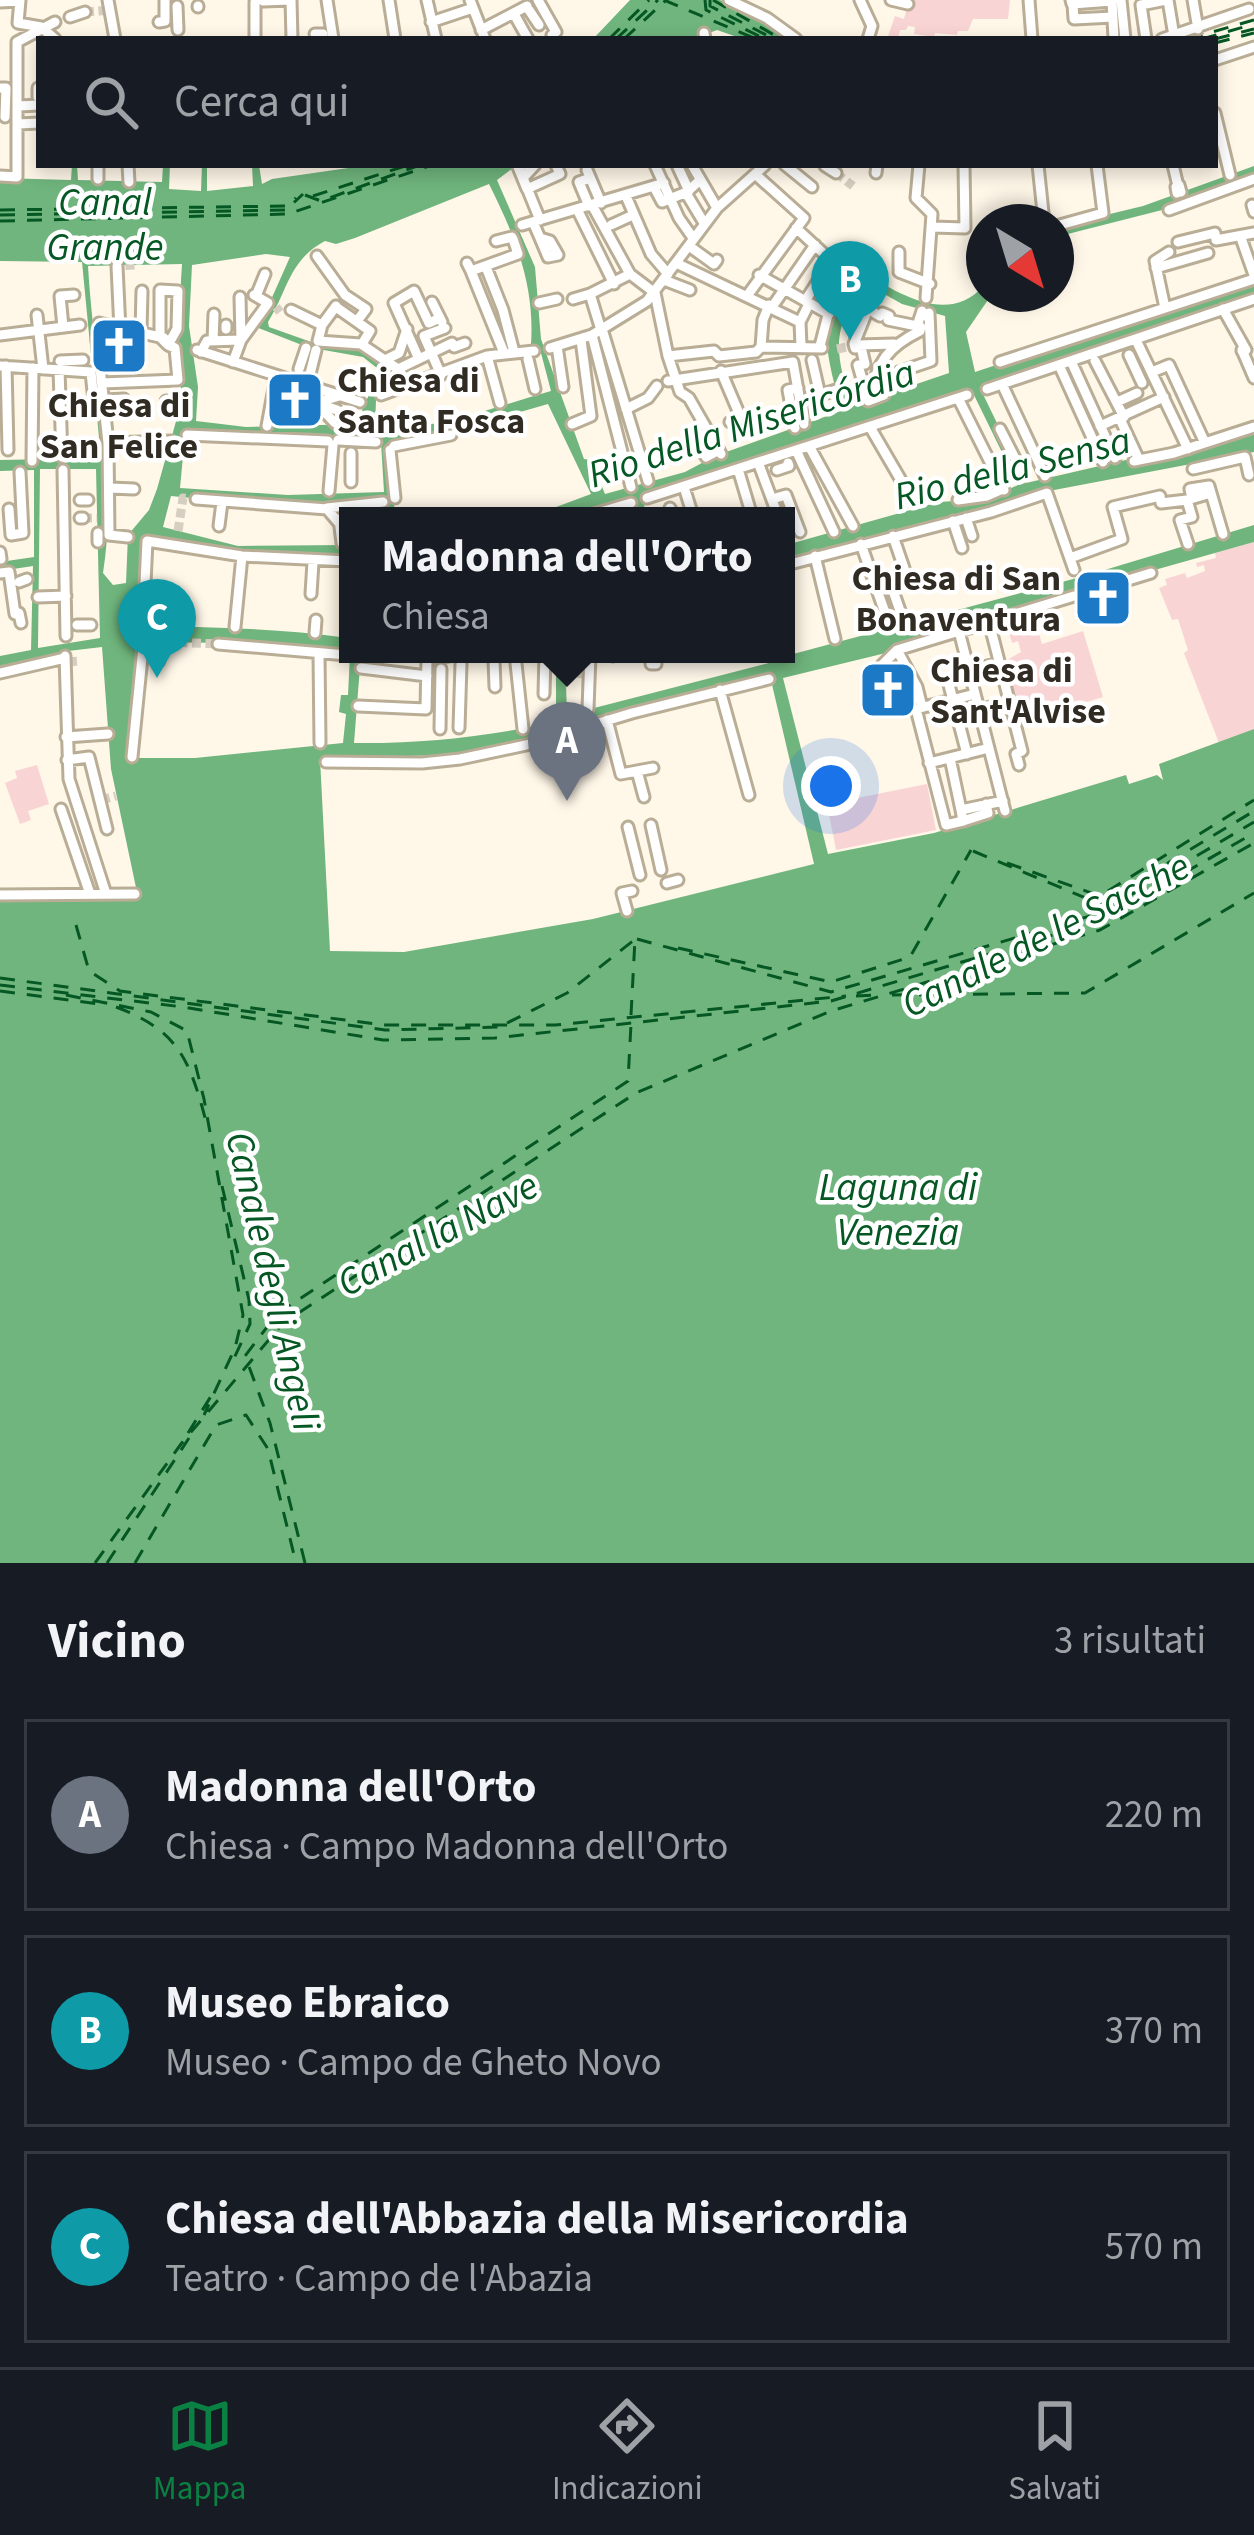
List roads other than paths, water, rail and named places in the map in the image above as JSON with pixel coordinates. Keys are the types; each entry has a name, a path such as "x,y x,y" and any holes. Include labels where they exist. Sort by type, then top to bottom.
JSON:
{"street":[{"path":"108,0 114,36"},
{"path":"159,22 165,21 165,0"},
{"path":"255,36 259,2 290,0 292,36"},
{"path":"327,0 333,36"},
{"path":"389,0 395,36"},
{"path":"427,0 435,36"},
{"path":"538,0 556,32 552,35"},
{"path":"730,0 791,36"},
{"path":"860,0 872,26 869,36"},
{"path":"891,0 908,3"},
{"path":"1029,0 1033,36"},
{"path":"1113,17 1074,20 1072,2 1115,0"},
{"path":"1114,36 1115,0"},
{"path":"1115,0 1123,36"},
{"path":"1146,36 1141,5 1167,0 1168,36"},
{"path":"1193,0 1198,29"},
{"path":"0,2 20,1 16,20 56,32"},
{"path":"431,22 472,4 483,34 527,6 539,26"},
{"path":"177,6 178,30"},
{"path":"1172,36 1249,6"},
{"path":"70,17 85,12"},
{"path":"514,14 526,36"},
{"path":"2,42 17,42 41,27"},
{"path":"5,117 17,42"},
{"path":"1218,58 1254,47"},
{"path":"0,55 17,55"},
{"path":"0,176 17,177 19,106 10,88"},
{"path":"19,106 36,98"},
{"path":"18,124 36,123"},
{"path":"1218,125 1230,175"},
{"path":"98,168 98,179"},
{"path":"128,168 129,182"},
{"path":"540,238 532,222 525,179 560,174 557,168"},
{"path":"656,168 659,185 671,199 691,242 714,264 717,260"},
{"path":"678,168 704,223"},
{"path":"693,168 717,208"},
{"path":"563,387 554,347 600,330 656,293 704,223 761,168 815,245 849,278 813,349"},
{"path":"789,168 812,187"},
{"path":"828,168 836,173"},
{"path":"919,168 916,198 932,214 926,298"},
{"path":"932,227 965,228 964,168"},
{"path":"1038,168 1042,204"},
{"path":"1074,221 1103,214 1097,168"},
{"path":"1174,168 1180,195"},
{"path":"589,174 603,261 614,284"},
{"path":"1169,210 1180,195 1254,179"},
{"path":"671,199 699,181"},
{"path":"532,222 659,185"},
{"path":"626,196 666,277 690,290"},
{"path":"590,202 630,274 656,293 668,356 667,382 720,452 706,457 697,442"},
{"path":"607,227 633,215"},
{"path":"747,296 800,223"},
{"path":"610,239 638,227"},
{"path":"1178,242 1214,233 1216,240 1254,233"},
{"path":"487,271 518,254 512,238 496,241"},
{"path":"1000,362 1254,277 1241,238"},
{"path":"754,365 763,320 815,245"},
{"path":"898,252 899,271 930,284"},
{"path":"1165,308 1155,261 1169,252"},
{"path":"603,261 618,254"},
{"path":"1156,268 1208,254"},
{"path":"316,256 340,303 370,331 362,344"},
{"path":"800,322 831,261"},
{"path":"676,263 800,322 813,349 820,395"},
{"path":"117,266 128,327"},
{"path":"487,271 470,267 522,354"},
{"path":"487,271 536,389"},
{"path":"205,346 226,333 244,331 260,317 268,302 255,295 266,274"},
{"path":"573,299 591,298 630,274"},
{"path":"760,275 829,314"},
{"path":"128,327 142,290"},
{"path":"101,383 178,380 167,339 160,290 176,290 177,329 167,339"},
{"path":"436,377 394,303 416,292 429,322 442,323"},
{"path":"63,327 60,296 74,295"},
{"path":"591,298 648,481"},
{"path":"539,302 557,299"},
{"path":"987,389 1126,348 1136,340 1254,299"},
{"path":"233,362 244,331 240,302"},
{"path":"432,302 458,351"},
{"path":"340,303 366,309 356,321"},
{"path":"338,402 334,423 315,403 304,381 322,325 340,303"},
{"path":"861,364 865,364 861,347 854,344 870,304 873,312 896,323 917,326 922,311 925,316"},
{"path":"1223,309 1254,378"},
{"path":"291,311 322,325"},
{"path":"857,345 894,344 920,331 929,313 931,361 878,379 884,395 868,401 861,364"},
{"path":"205,346 214,314"},
{"path":"37,315 62,457"},
{"path":"423,357 424,336 442,323"},
{"path":"0,335 80,325"},
{"path":"99,400 98,337 128,327 167,339"},
{"path":"400,388 399,353 407,329"},
{"path":"600,330 631,487"},
{"path":"572,424 591,416 580,340"},
{"path":"1136,340 1188,449"},
{"path":"313,346 362,344 398,369"},
{"path":"871,398 874,373 894,344"},
{"path":"205,346 233,362 304,381 338,402"},
{"path":"304,381 313,346"},
{"path":"1117,402 1140,388 1126,348"},
{"path":"668,356 813,349"},
{"path":"398,369 423,357 458,351 487,356 522,354"},
{"path":"381,395 436,377 458,351"},
{"path":"382,358 399,353"},
{"path":"487,356 500,404"},
{"path":"1093,357 1117,402 1137,460 1254,427"},
{"path":"48,368 83,360"},
{"path":"1071,361 1115,458"},
{"path":"626,409 667,382 793,362 801,401 800,426 788,390 798,388"},
{"path":"861,364 862,370 874,373"},
{"path":"1059,365 1103,462"},
{"path":"1152,372 1169,365 1205,443"},
{"path":"8,450 3,366 91,372 108,443 110,488 102,537 128,537"},
{"path":"32,461 48,368"},
{"path":"722,371 741,418 730,422"},
{"path":"267,426 275,408 276,376"},
{"path":"144,382 146,398"},
{"path":"1002,384 1046,476"},
{"path":"801,401 836,390"},
{"path":"656,495 758,462 786,458 796,450 963,397 1003,490 958,500"},
{"path":"99,400 124,398"},
{"path":"1100,426 1164,398"},
{"path":"166,401 181,401"},
{"path":"315,403 360,402"},
{"path":"870,427 909,494"},
{"path":"1000,429 1024,476"},
{"path":"395,498 392,448 451,435"},
{"path":"187,436 352,445 376,442"},
{"path":"108,443 171,441"},
{"path":"329,491 333,442"},
{"path":"351,482 352,445"},
{"path":"809,446 853,526"},
{"path":"796,450 834,532"},
{"path":"642,460 667,452"},
{"path":"1196,485 1194,467 1245,457 1246,475"},
{"path":"777,470 789,466 786,458"},
{"path":"758,462 775,507"},
{"path":"737,469 749,507"},
{"path":"63,470 66,636"},
{"path":"21,477 23,533 11,535 4,510 22,508"},
{"path":"684,487 690,507"},
{"path":"110,488 134,489"},
{"path":"795,562 1047,493 1073,570"},
{"path":"772,499 786,495 791,507"},
{"path":"1070,558 1122,539 1113,507 1160,496 1161,503 1211,498 1223,533"},
{"path":"1190,499 1192,517 1180,520 1190,541"},
{"path":"196,500 309,509 383,502"},
{"path":"219,526 222,502"},
{"path":"617,507 631,503"},
{"path":"332,507 339,523"},
{"path":"966,518 972,536"},
{"path":"795,519 800,532"},
{"path":"952,521 962,548"},
{"path":"893,536 906,574"},
{"path":"143,626 147,541 242,556 339,561"},
{"path":"861,544 890,627"},
{"path":"235,627 242,556"},
{"path":"815,556 835,639"},
{"path":"311,594 313,562"},
{"path":"4,573 17,584 15,614 19,613 21,622"},
{"path":"1089,592 1151,573"},
{"path":"892,585 905,625"},
{"path":"38,597 66,596"},
{"path":"882,671 881,665 897,650 1074,596"},
{"path":"882,606 897,602"},
{"path":"315,633 316,620"},
{"path":"989,622 1022,751 1017,759 992,761"},
{"path":"77,625 91,625"},
{"path":"897,650 917,687 929,763 946,825 986,804 1004,806 959,631"},
{"path":"132,757 140,658 146,647 165,642"},
{"path":"218,644 339,655"},
{"path":"146,647 159,662"},
{"path":"319,654 320,742"},
{"path":"0,673 65,657 69,779 106,894"},
{"path":"358,706 426,709 427,663"},
{"path":"440,663 440,729"},
{"path":"459,728 461,663"},
{"path":"494,663 495,687"},
{"path":"516,663 523,729"},
{"path":"544,694 545,663"},
{"path":"588,709 590,663"},
{"path":"969,671 999,663"},
{"path":"362,668 427,676"},
{"path":"326,761 432,762 526,746 769,679"},
{"path":"948,681 967,754"},
{"path":"720,690 749,795"},
{"path":"919,708 975,694"},
{"path":"960,727 1010,702"},
{"path":"607,720 621,774 644,769"},
{"path":"66,737 108,734"},
{"path":"544,740 555,770"},
{"path":"929,763 989,748"},
{"path":"640,754 651,797"},
{"path":"68,760 89,757 107,829"},
{"path":"950,758 962,815"},
{"path":"938,794 957,789"},
{"path":"61,809 90,895"},
{"path":"651,825 664,855 661,870"},
{"path":"626,828 640,875"},
{"path":"627,892 628,911"},
{"path":"0,895 135,894"}],"water":[{"path":"630,0 720,0 787,36 734,36 717,30 701,36 596,36"},
{"path":"1254,166 1254,176 1166,209 1074,232 1074,223 1143,206"},
{"name":"Laguna di Venezia","path":"72,168 77,168 78,180 162,182 163,168 170,168 169,189 201,191 202,168 207,168 207,191 253,186 252,168 259,168 262,184 348,168 513,168 497,180 535,267 541,339 584,459 591,460 605,494 685,472 715,456 841,411 828,353 829,321 846,288 862,271 924,302 940,305 966,299 966,312 980,312 966,332 975,372 1254,280 1254,297 980,388 1026,483 1130,459 1135,463 1190,453 1254,434 1254,452 1049,491 795,561 795,542 939,502 987,499 1018,485 972,391 642,497 645,507 637,507 634,499 607,507 556,507 591,494 548,404 430,438 389,444 394,507 387,507 384,499 293,508 171,496 163,527 238,546 339,545 339,559 266,556 147,536 138,626 339,637 339,652 233,643 141,642 135,673 133,758 195,758 343,743 346,714 339,712 341,695 348,695 350,663 360,663 354,743 481,735 556,722 556,663 565,663 567,715 769,663 795,663 795,654 1254,525 1254,542 1048,600 890,652 783,678 828,854 934,833 1126,775 1129,784 1157,775 1163,780 1159,764 1254,729 1254,1563 0,1563 0,898 138,897 111,769 102,647 0,669 0,656 31,650 33,566 0,571 0,562 34,557 34,470 0,471 0,460 101,458 82,262 0,261 0,178 71,180","holes":["489,184 507,223 530,301 531,344 541,353 551,391 442,422 375,429 376,400 392,370 363,347 314,343 269,327 290,277 304,257 325,241 336,244 355,238","266,254 290,257 270,302 251,325 307,347 363,357 382,372 363,406 360,424 246,427 196,421 198,387 189,326 192,265","182,264 177,347 182,400 149,510 128,535 126,583 113,585 103,573 107,458 88,266","863,282 902,304 945,316 949,373 852,406 839,356 846,314","185,435 376,440 381,442 384,492 288,495 180,488","40,469 96,469 100,638 38,648","770,676 814,864 593,919 404,952 330,951 320,759 470,754"]}],"tunnel":[{"path":"85,12 110,10"},
{"path":"836,173 853,186"},
{"path":"112,266 136,265"},
{"path":"276,307 280,312"},
{"path":"837,349 857,345 858,349"},
{"path":"178,531 183,498 196,499"},
{"path":"83,518 97,518"},
{"path":"165,642 218,644"},
{"path":"68,662 81,661"},
{"path":"564,673 589,674"},
{"path":"101,800 116,796"}],"place":[{"name":"Museo Ebraico","path":"850,340"},
{"name":"Chiesa di San Felice","path":"119,346"},
{"name":"Chiesa di Santa Fosca","path":"295,400"},
{"name":"Chiesa di San Bonaventura","path":"1103,598"},
{"name":"Chiesa dell'Abbazia della Misericordia","path":"157,678"},
{"name":"Chiesa di Sant'Alvise","path":"888,690"},
{"name":"Madonna dell'Orto","path":"567,801"}],"water label":[{"name":"Canal Grande","path":"105,224"},
{"name":"Rio della Misericórdia","path":"751,422"},
{"name":"Rio della Sensa","path":"1012,467"},
{"name":"Canale de le Sacche","path":"1045,934"},
{"name":"Canal la Nave","path":"437,1233"},
{"name":"Canale degli Angeli","path":"274,1281"}]}
